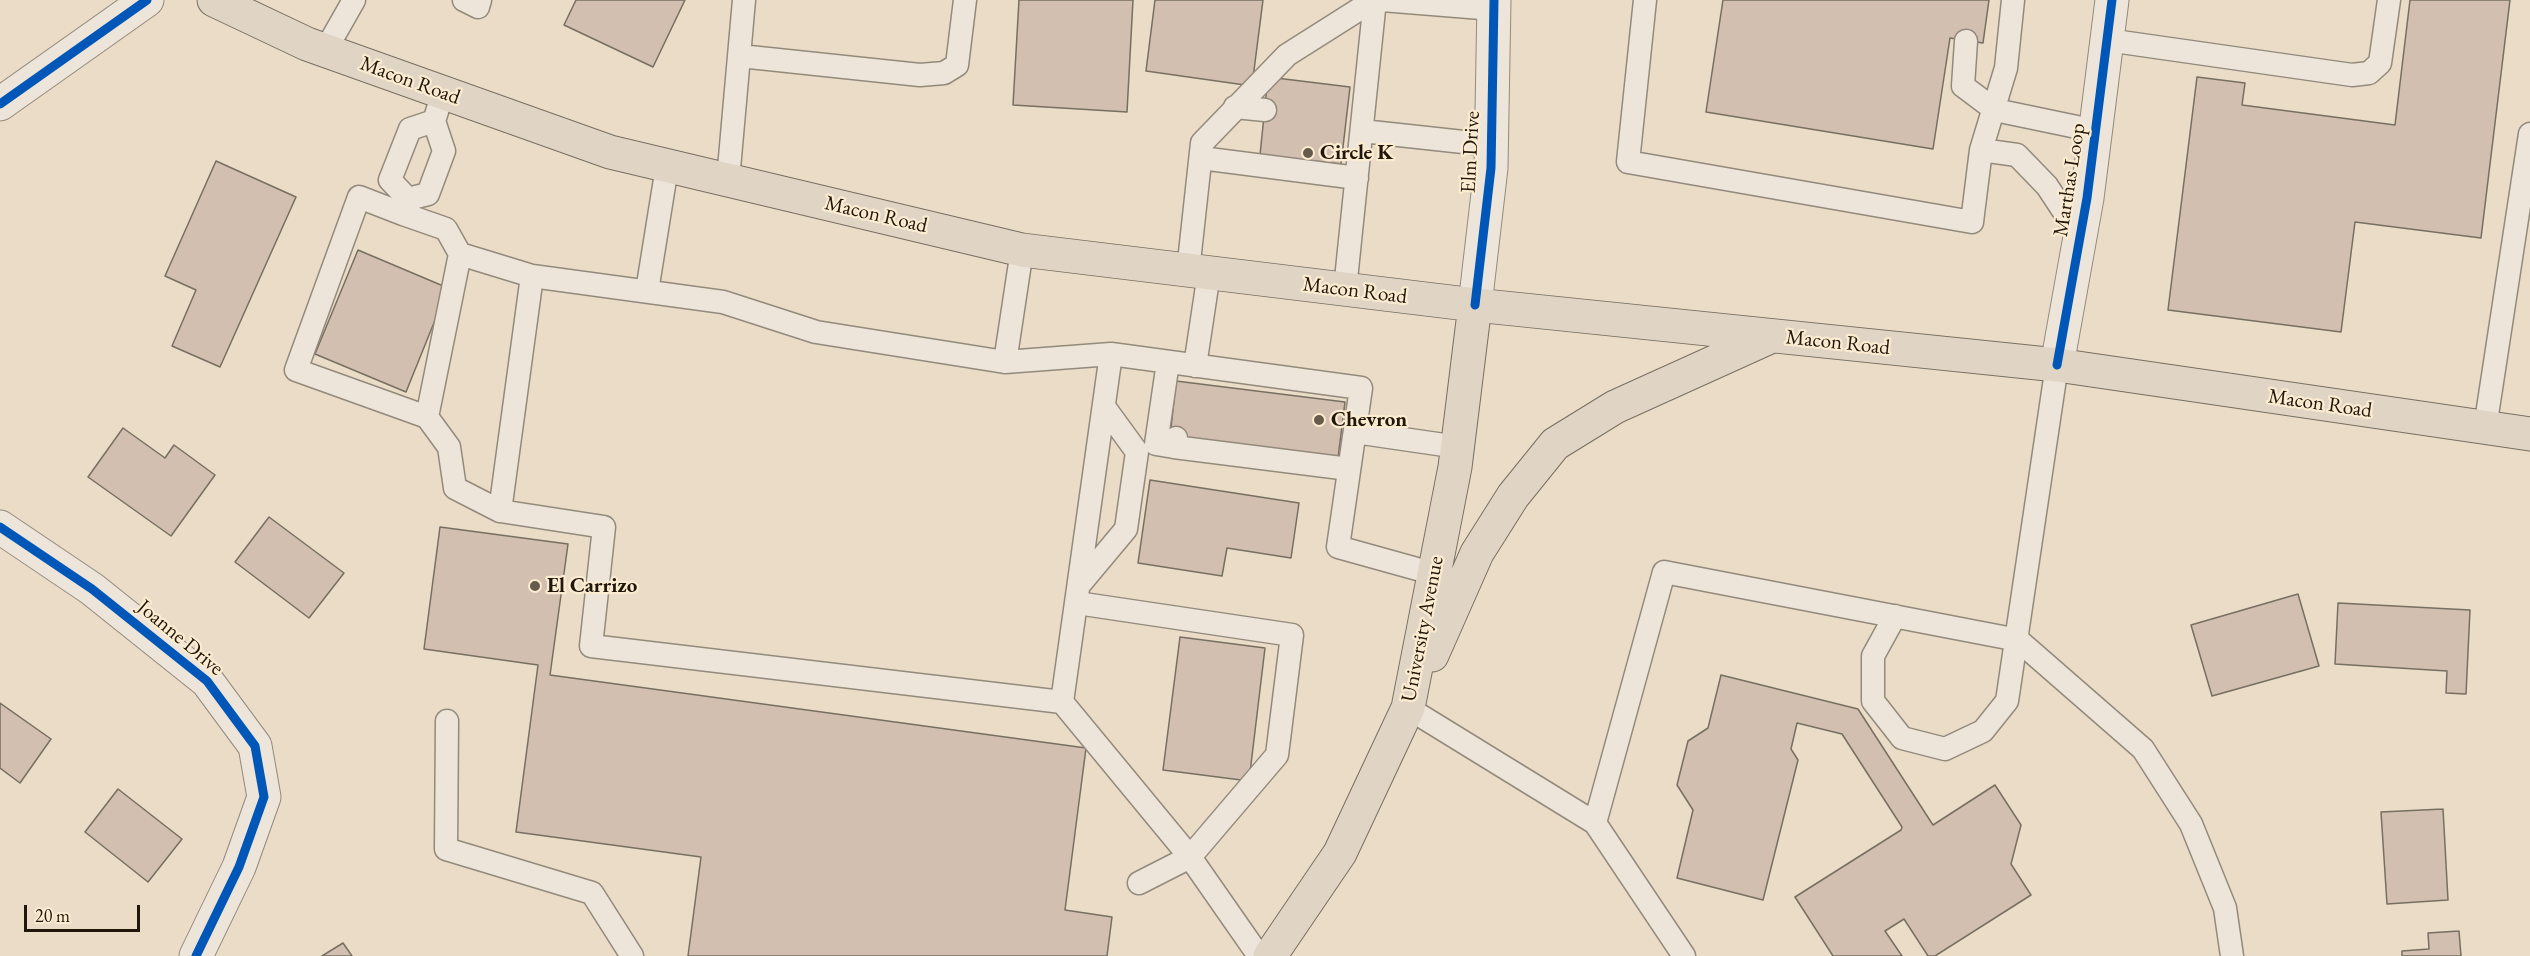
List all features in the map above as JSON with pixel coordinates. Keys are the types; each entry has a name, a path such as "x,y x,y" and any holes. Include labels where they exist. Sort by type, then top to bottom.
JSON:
{"main road":[{"name":"Macon Road","path":"214,0 326,51 439,107 667,167 1022,250 1475,305 2057,365 2530,434"},
{"name":"University Avenue","path":"1270,956 1340,853 1408,708 1458,447 1475,305"},
{"path":"1408,708 1477,553 1513,496 1555,444 1615,407 1772,336"}],"street":[{"path":"0,104 147,0"},
{"name":"Marthas Loop","path":"2057,365 2096,131 2112,0"},
{"name":"Elm Drive","path":"1475,305 1491,145 1494,4"},
{"name":"Joanne Drive","path":"0,527 92,589 207,681 255,746 264,797 239,867 196,956"}],"lane":[{"path":"326,51 354,0"},
{"path":"464,0 478,7 480,0"},
{"path":"728,180 744,0"},
{"path":"740,56 920,75 944,73 957,65 965,0"},
{"path":"1349,469 1321,461 1175,443 1156,444 1184,369 1199,272 1202,143 1287,55 1374,0"},
{"path":"1345,289 1357,178 1357,124 1374,0"},
{"path":"1382,0 1494,4"},
{"path":"1645,0 1628,162 1972,222 1981,150 2006,68 2013,0"},
{"path":"2107,40 2352,75 2369,73 2380,63 2389,0"},
{"path":"1966,40 1963,86 1995,110 2096,131"},
{"path":"405,206 390,180 410,129 439,107"},
{"path":"405,206 428,194 444,151 439,107"},
{"path":"1235,107 1265,110"},
{"path":"1357,124 1491,145"},
{"path":"2485,428 2530,134"},
{"path":"1981,150 2017,155 2047,186 2080,236"},
{"path":"1201,158 1357,178"},
{"path":"647,291 667,167"},
{"path":"427,417 460,254 446,229 405,206 359,197 296,369 427,417 449,447 455,488 500,511 604,527 591,646 1062,702 1190,857 1260,956"},
{"path":"1005,362 1022,250"},
{"path":"460,254 532,276 723,302 816,332 1005,362 1111,354 1226,379 1332,392 1361,388 1338,547 1435,574"},
{"path":"500,511 532,276"},
{"path":"1062,702 1111,354"},
{"path":"1895,616 1873,656 1873,701 1902,738 1945,749 1983,731 2007,701 2018,640 2057,365"},
{"path":"1078,593 1126,529 1137,452 1105,408"},
{"path":"1355,432 1458,447"},
{"path":"1595,823 1664,572 2018,640 2143,749 2191,824 2225,908 2232,956"},
{"path":"1078,593 1292,635 1277,754 1190,857 1139,883"},
{"path":"1408,708 1595,823 1684,956"},
{"path":"447,721 446,849 592,893 632,956"}],"building":[{"path":"576,0 685,0 653,67 564,25"},
{"path":"1019,0 1133,0 1127,112 1013,105"},
{"path":"1155,0 1263,0 1252,86 1146,71"},
{"path":"1723,0 1989,0 1983,43 1950,38 1933,149 1706,112"},
{"path":"2410,0 2510,0 2481,238 2355,222 2341,332 2168,310 2197,77 2245,83 2242,105 2395,125"},
{"path":"1268,77 1350,87 1341,164 1260,155"},
{"path":"216,161 296,197 220,367 172,346 196,290 165,276"},
{"path":"358,250 448,288 406,392 315,354"},
{"path":"1176,381 1345,402 1338,458 1170,438"},
{"path":"123,428 165,458 174,445 215,475 171,536 88,477"},
{"path":"1150,480 1299,503 1291,558 1227,548 1222,576 1138,563"},
{"path":"269,517 344,573 309,618 235,562"},
{"path":"440,527 568,544 550,675 1086,748 1065,910 1112,917 1107,956 688,956 701,857 516,832 538,665 424,649"},
{"path":"2298,594 2319,666 2212,696 2191,625"},
{"path":"2338,603 2470,610 2466,694 2446,693 2447,671 2335,664"},
{"path":"1180,637 1265,648 1249,781 1163,770"},
{"path":"1721,675 1858,709 1933,825 1995,785 2021,825 2011,864 2031,895 1935,956 1928,956 1904,919 1885,931 1902,956 1833,956 1795,897 1901,830 1902,827 1842,734 1797,723 1791,749 1798,760 1763,900 1677,878 1693,810 1677,785 1688,741 1708,728"},
{"path":"0,703 51,739 20,783 0,768"},
{"path":"118,789 182,839 148,882 85,832"},
{"path":"2443,809 2448,900 2387,904 2381,812"},
{"path":"2459,931 2461,956 2402,956 2402,951 2429,949 2428,933"},
{"path":"343,943 352,956 322,956"}],"cycle path":[{"path":"0,104 147,0"},
{"path":"1475,305 1491,168 1494,0"},
{"path":"2057,365 2087,198 2112,0"},
{"path":"0,527 92,589 207,681 255,746 264,797 239,867 196,956"}],"place":[{"name":"Circle K","path":"1308,153"},
{"name":"Chevron","path":"1319,420"},
{"name":"El Carrizo","path":"535,586"}]}
